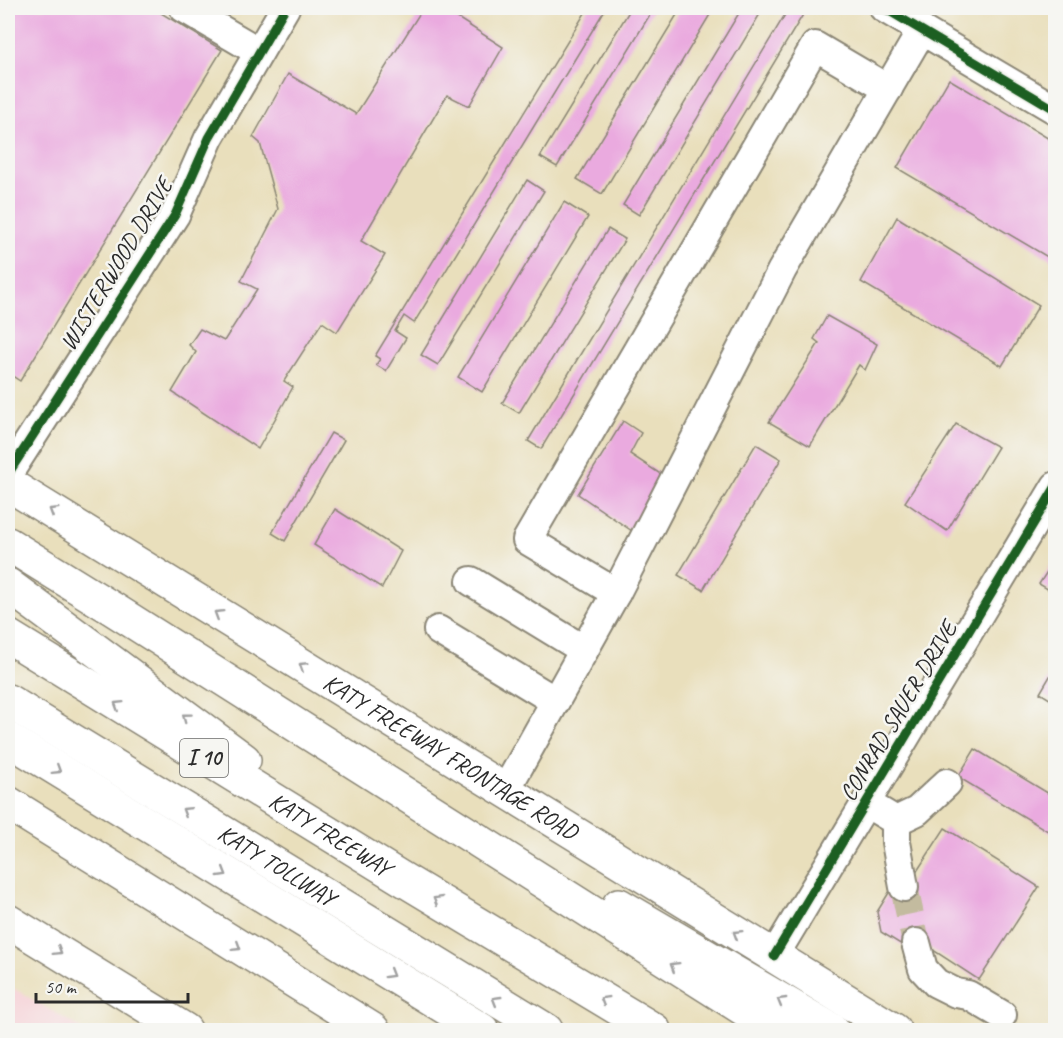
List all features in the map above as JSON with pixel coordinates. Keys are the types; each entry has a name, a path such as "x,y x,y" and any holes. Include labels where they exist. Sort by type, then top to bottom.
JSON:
{"main road":[{"name":"KATY FREEWAY FRONTAGE ROAD","path":"8,484 894,1030"},
{"path":"8,544 777,1030"},
{"path":"8,585 401,878"},
{"path":"105,604 832,1030"},
{"name":"KATY FREEWAY","path":"8,636 401,878 654,1030"},
{"name":"KATY TOLLWAY","path":"8,701 546,1030"},
{"name":"KATY TOLLWAY","path":"8,740 482,1030"},
{"path":"8,803 373,1030"},
{"path":"8,822 187,916"},
{"path":"8,921 185,1030"}],"street":[{"path":"184,8 259,52"},
{"name":"WISTERWOOD DRIVE","path":"8,474 175,215 209,138 285,8"},
{"path":"884,8 1056,110"},
{"path":"505,791 616,593 782,270 922,30"},
{"path":"616,593 527,540 815,46 888,89"},
{"name":"CONRAD SAUER DRIVE","path":"774,956 1056,486"},
{"path":"471,581 584,650"},
{"path":"438,630 555,701"},
{"path":"896,822 916,811 947,783"},
{"path":"866,803 896,822"},
{"path":"896,822 896,842 904,887"},
{"path":"916,943 923,969 936,983 956,993 968,995 1002,1016"}],"shaded area":[{"path":"8,985 84,1030 8,1030"}],"building":[{"path":"8,8 153,8 222,50 20,381 8,373"},
{"path":"423,8 442,8 503,47 469,106 447,95 361,241 385,255 337,332 322,322 284,381 293,387 258,449 172,392 196,352 189,345 200,329 224,341 257,289 241,281 278,209 260,143 253,137 288,74 356,114"},
{"path":"588,8 606,8 414,323 404,316 395,331 406,338 386,371 376,365 380,359 375,356"},
{"path":"631,8 654,8 557,167 540,157"},
{"path":"681,8 714,8 602,194 577,179"},
{"path":"742,8 763,9 639,215 623,205"},
{"path":"789,8 807,8 541,449 528,441"},
{"path":"949,79 1056,143 1056,187 1053,191 1056,193 1056,262 897,168"},
{"path":"527,180 544,191 438,365 421,355"},
{"path":"564,202 588,217 482,392 458,377"},
{"path":"897,217 1039,305 1002,366 861,282"},
{"path":"608,229 625,239 519,413 502,403"},
{"path":"827,316 877,344 865,370 859,365 810,446 769,422 819,343 814,339"},
{"path":"623,421 641,433 630,454 665,477 632,531 578,494"},
{"path":"956,424 998,447 947,531 905,502"},
{"path":"331,433 344,440 285,541 272,533"},
{"path":"756,444 781,459 703,590 678,575"},
{"path":"335,509 401,551 382,588 314,545"},
{"path":"1056,558 1056,594 1039,584"},
{"path":"1056,666 1056,703 1040,693"},
{"path":"975,749 1056,798 1056,836 958,777"},
{"path":"945,828 1039,887 979,980 921,942 902,945 881,932 877,912 890,891 908,885"}],"tunnel":[{"path":"904,887 916,943"}],"cycle path":[{"path":"8,474 175,215 209,138 285,8"},
{"path":"884,8 1056,110"},
{"path":"774,956 1056,486"}]}
